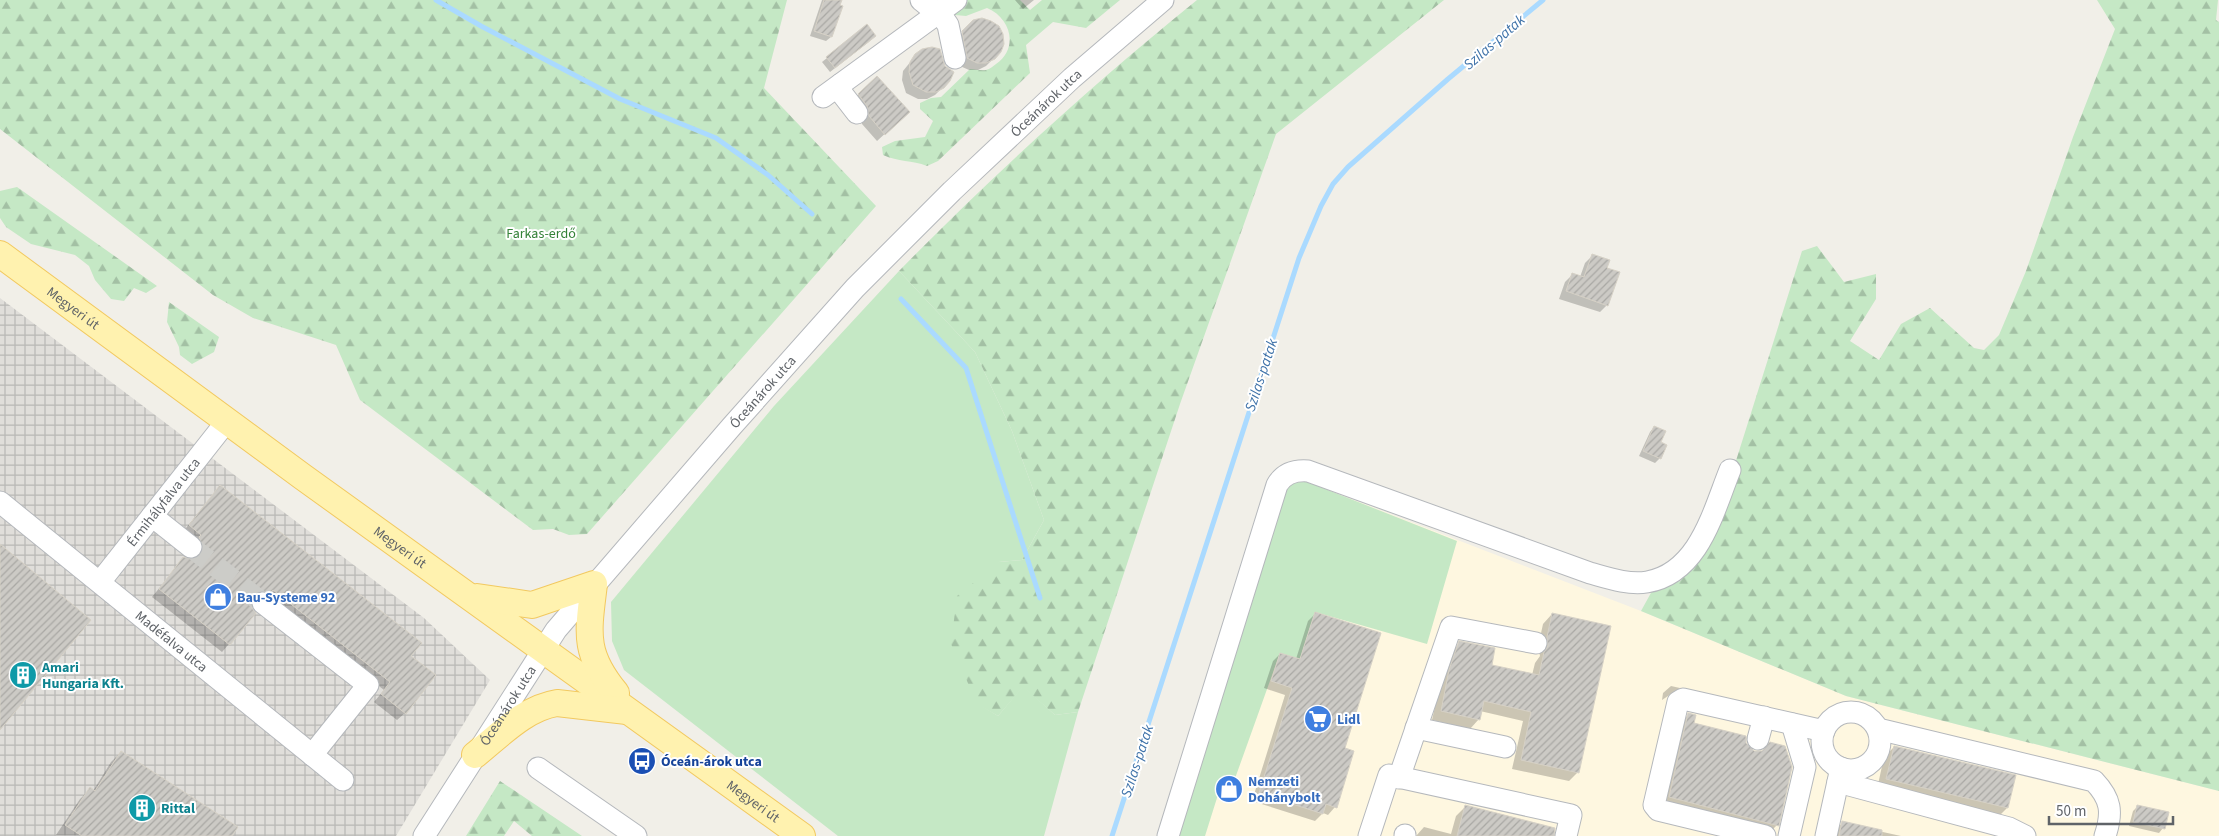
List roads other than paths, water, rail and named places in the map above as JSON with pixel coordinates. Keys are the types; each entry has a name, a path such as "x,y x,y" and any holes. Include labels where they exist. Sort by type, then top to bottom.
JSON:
{"main road":[{"name":"Megyeri út","path":"0,254 227,421 802,836"},
{"path":"456,586 480,598 526,606 543,604 594,584 589,641 592,657 604,679 631,712"},
{"path":"475,755 535,708 548,704 574,704 631,712"}],"street":[{"path":"823,97 932,8 956,0"},
{"name":"Óceánárok utca","path":"424,836 543,648 594,584 855,288 1035,112 1163,0"},
{"path":"932,8 948,25 955,58"},
{"path":"841,84 840,91 857,112"},
{"name":"Érmihályfalva utca","path":"100,582 227,421"},
{"path":"1168,836 1277,485 1284,476 1299,470 1308,471 1590,573 1618,581 1646,582 1668,575 1690,557 1710,518 1730,470"},
{"name":"Madéfalva utca","path":"0,502 343,780"},
{"path":"152,516 191,547"},
{"path":"263,603 368,685 312,755"},
{"path":"1399,778 1451,627 1536,643"},
{"path":"1765,836 1658,810 1654,805 1678,702 1683,698 1824,731"},
{"path":"1840,775 1861,769 1869,764 1879,748 1878,729 1864,715 1845,712 1836,716 1824,731 1822,740 1827,757 1840,775 2009,828 2025,836"},
{"path":"1758,739 1764,717"},
{"path":"1789,836 1805,767 1792,724"},
{"path":"1416,728 1505,747"},
{"path":"1878,729 2094,781 2106,794 2111,814 2105,836"},
{"path":"538,768 636,836"},
{"path":"1369,836 1389,775 1571,815 1566,836"},
{"path":"1826,836 1840,775"}],"waterway":[{"path":"436,0 481,26 620,99 716,138 768,175 812,214"},
{"name":"Szilas-patak","path":"1112,836 1299,258 1321,206 1333,184 1348,167 1448,79 1543,0"},
{"path":"901,299 966,368 1040,598"}],"tunnel":[{"path":"191,547 263,603"}],"place":[{"name":"Bau-Systeme 92","path":"218,597"},
{"name":"Amari Hungaria Kft.","path":"23,675"},
{"name":"Lidl","path":"1318,719"},
{"name":"Óceán-árok utca","path":"642,761"},
{"name":"Nemzeti Dohánybolt","path":"1229,789"},
{"name":"Rittal","path":"142,808"}],"park label":[{"name":"Farkas-erdő","path":"541,233"}]}
